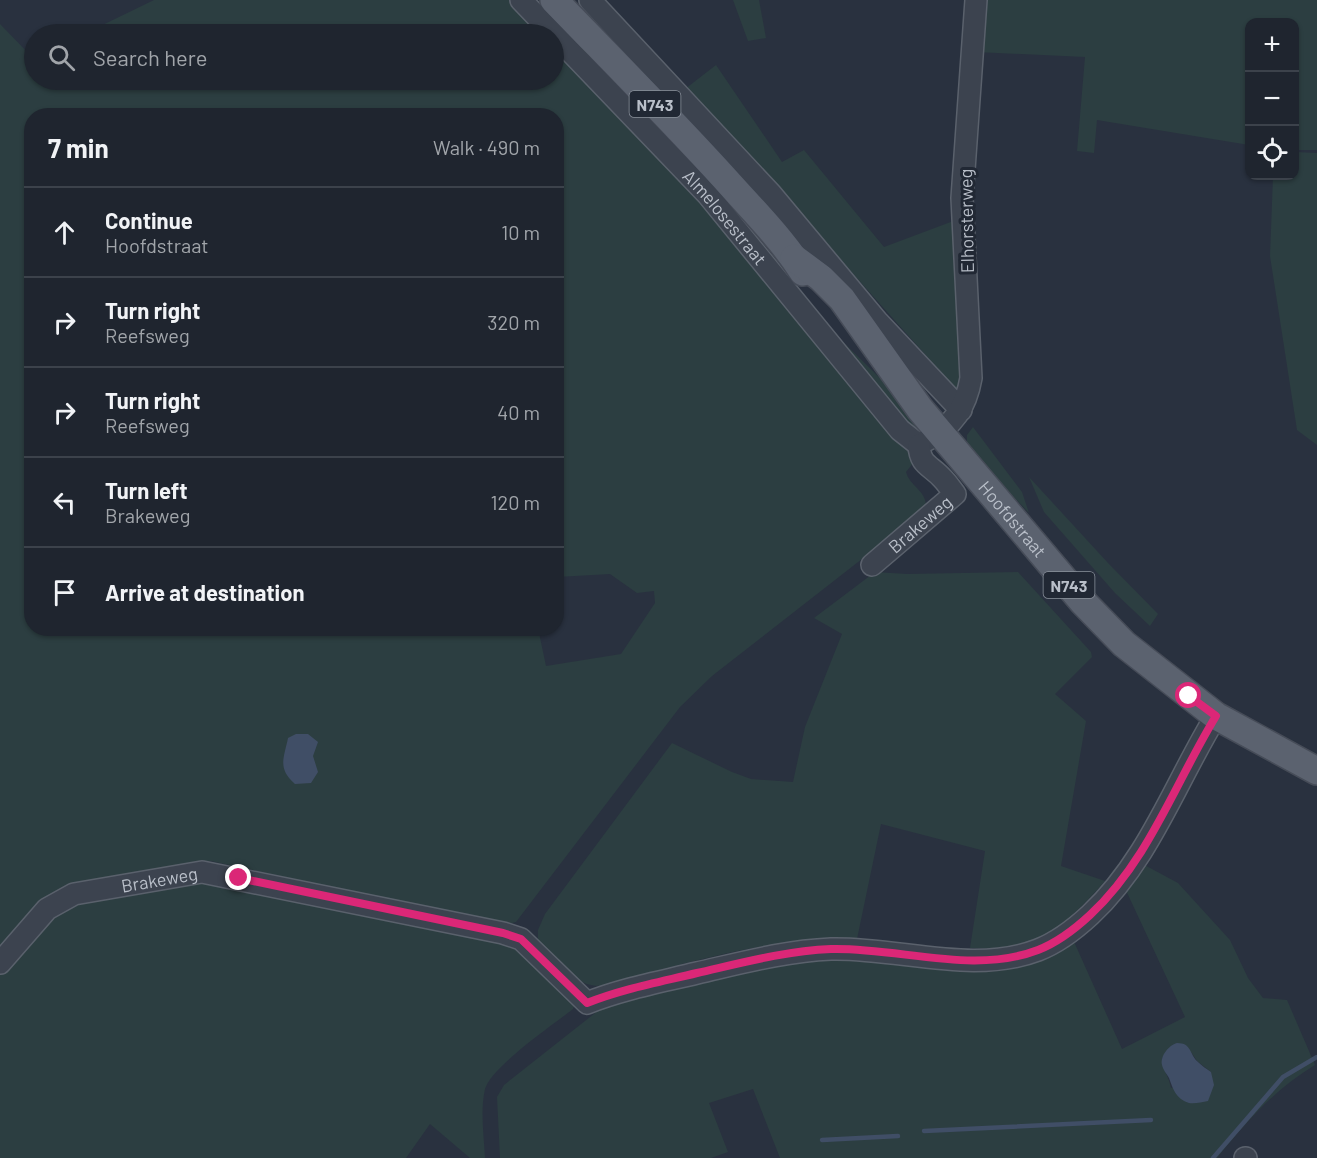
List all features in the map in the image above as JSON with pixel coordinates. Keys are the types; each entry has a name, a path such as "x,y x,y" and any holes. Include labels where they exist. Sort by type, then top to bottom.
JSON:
{"main road":[{"name":"Almelosestraat","path":"554,0 697,148 794,258 821,278 842,300 920,409 930,439"},
{"name":"Hoofdstraat","path":"930,439 1124,644 1216,716 1317,771"}],"street":[{"name":"Almelosestraat","path":"521,0 544,24"},
{"path":"590,0 771,194 877,321 962,410"},
{"name":"Elhorsterweg","path":"930,439 962,410 968,396 970,378 962,198 976,0"},
{"name":"Almelosestraat","path":"564,45 708,195 900,430 930,439"},
{"name":"Brakeweg","path":"872,565 955,494 942,477 925,464 919,456 930,439"},
{"name":"Brakeweg","path":"0,963 47,909 74,894 202,872 503,933 521,939 587,1003 636,987 765,957 831,949 947,959 1004,959 1040,950 1073,929 1091,914 1121,881 1146,847 1216,716"}],"shaded area":[{"path":"154,0 513,0 537,24 105,24"},
{"path":"733,0 759,0 766,38 748,41"},
{"path":"980,0 1317,0 1317,150 1299,150 1299,18 1245,18 1245,144 1097,120 1094,153 1077,151 1085,57 976,52"},
{"path":"0,24 24,49 24,90 564,90 564,51 734,240 918,457 906,472 911,482 922,493 926,509 712,676 680,707 516,922 508,924 494,922 211,861 78,883 52,894 0,947"},
{"path":"716,65 782,162 804,150 884,247 956,220 964,398 685,89"},
{"path":"1299,152 1317,153 1317,445 1297,430 1270,256 1273,180 1299,180"},
{"path":"844,343 920,417 918,430 912,431"},
{"path":"973,427 1022,492 1029,513 967,448 967,435"},
{"path":"1029,477 1158,614 1150,626 1115,593 1044,512"},
{"path":"875,572 907,574 1018,572 1091,652 1092,657 1055,694 1086,721 1061,866 1105,881 1066,921 1030,943 999,949 970,948 985,851 881,824 857,939 811,940 763,946 693,961 610,985 591,985 576,979 538,942 538,930 545,914 672,743 751,779 793,782 805,727 842,634 814,618"},
{"path":"1139,862 1178,883 1230,940 1248,978 1263,998 1287,1000 1315,1065 1262,1107 1217,1158 780,1158 753,1089 709,1103 728,1152 711,1158 500,1158 497,1097 504,1085 609,1002 784,957 948,963 1071,935 1122,1049 1185,1017 1123,884","holes":["1191,1052 1197,1061 1211,1072 1171,1088 1162,1058"]},
{"path":"206,879 500,938 525,950 575,1004 573,1009 510,1058 490,1080 485,1089 483,1106 485,1158 470,1158 430,1124 406,1158 0,1158 0,975 58,908 76,900"}],"water":[{"path":"296,734 308,734 318,742 313,756 318,772 311,783 295,784 284,768 288,738"},
{"path":"1177,1043 1188,1047 1195,1059 1211,1072 1214,1085 1208,1101 1189,1103 1181,1099 1174,1090 1163,1069 1162,1058 1171,1046"}],"waterway":[{"path":"1213,1158 1283,1077 1317,1057"},
{"path":"924,1131 1151,1120"},
{"path":"822,1140 898,1136"}],"route":[{"path":"239,878 503,933 521,939 587,1003 636,987 765,957 794,953 831,949 947,959 1004,959 1021,956 1040,950 1073,929 1091,914 1121,881 1146,847 1216,716 1189,696"}]}
